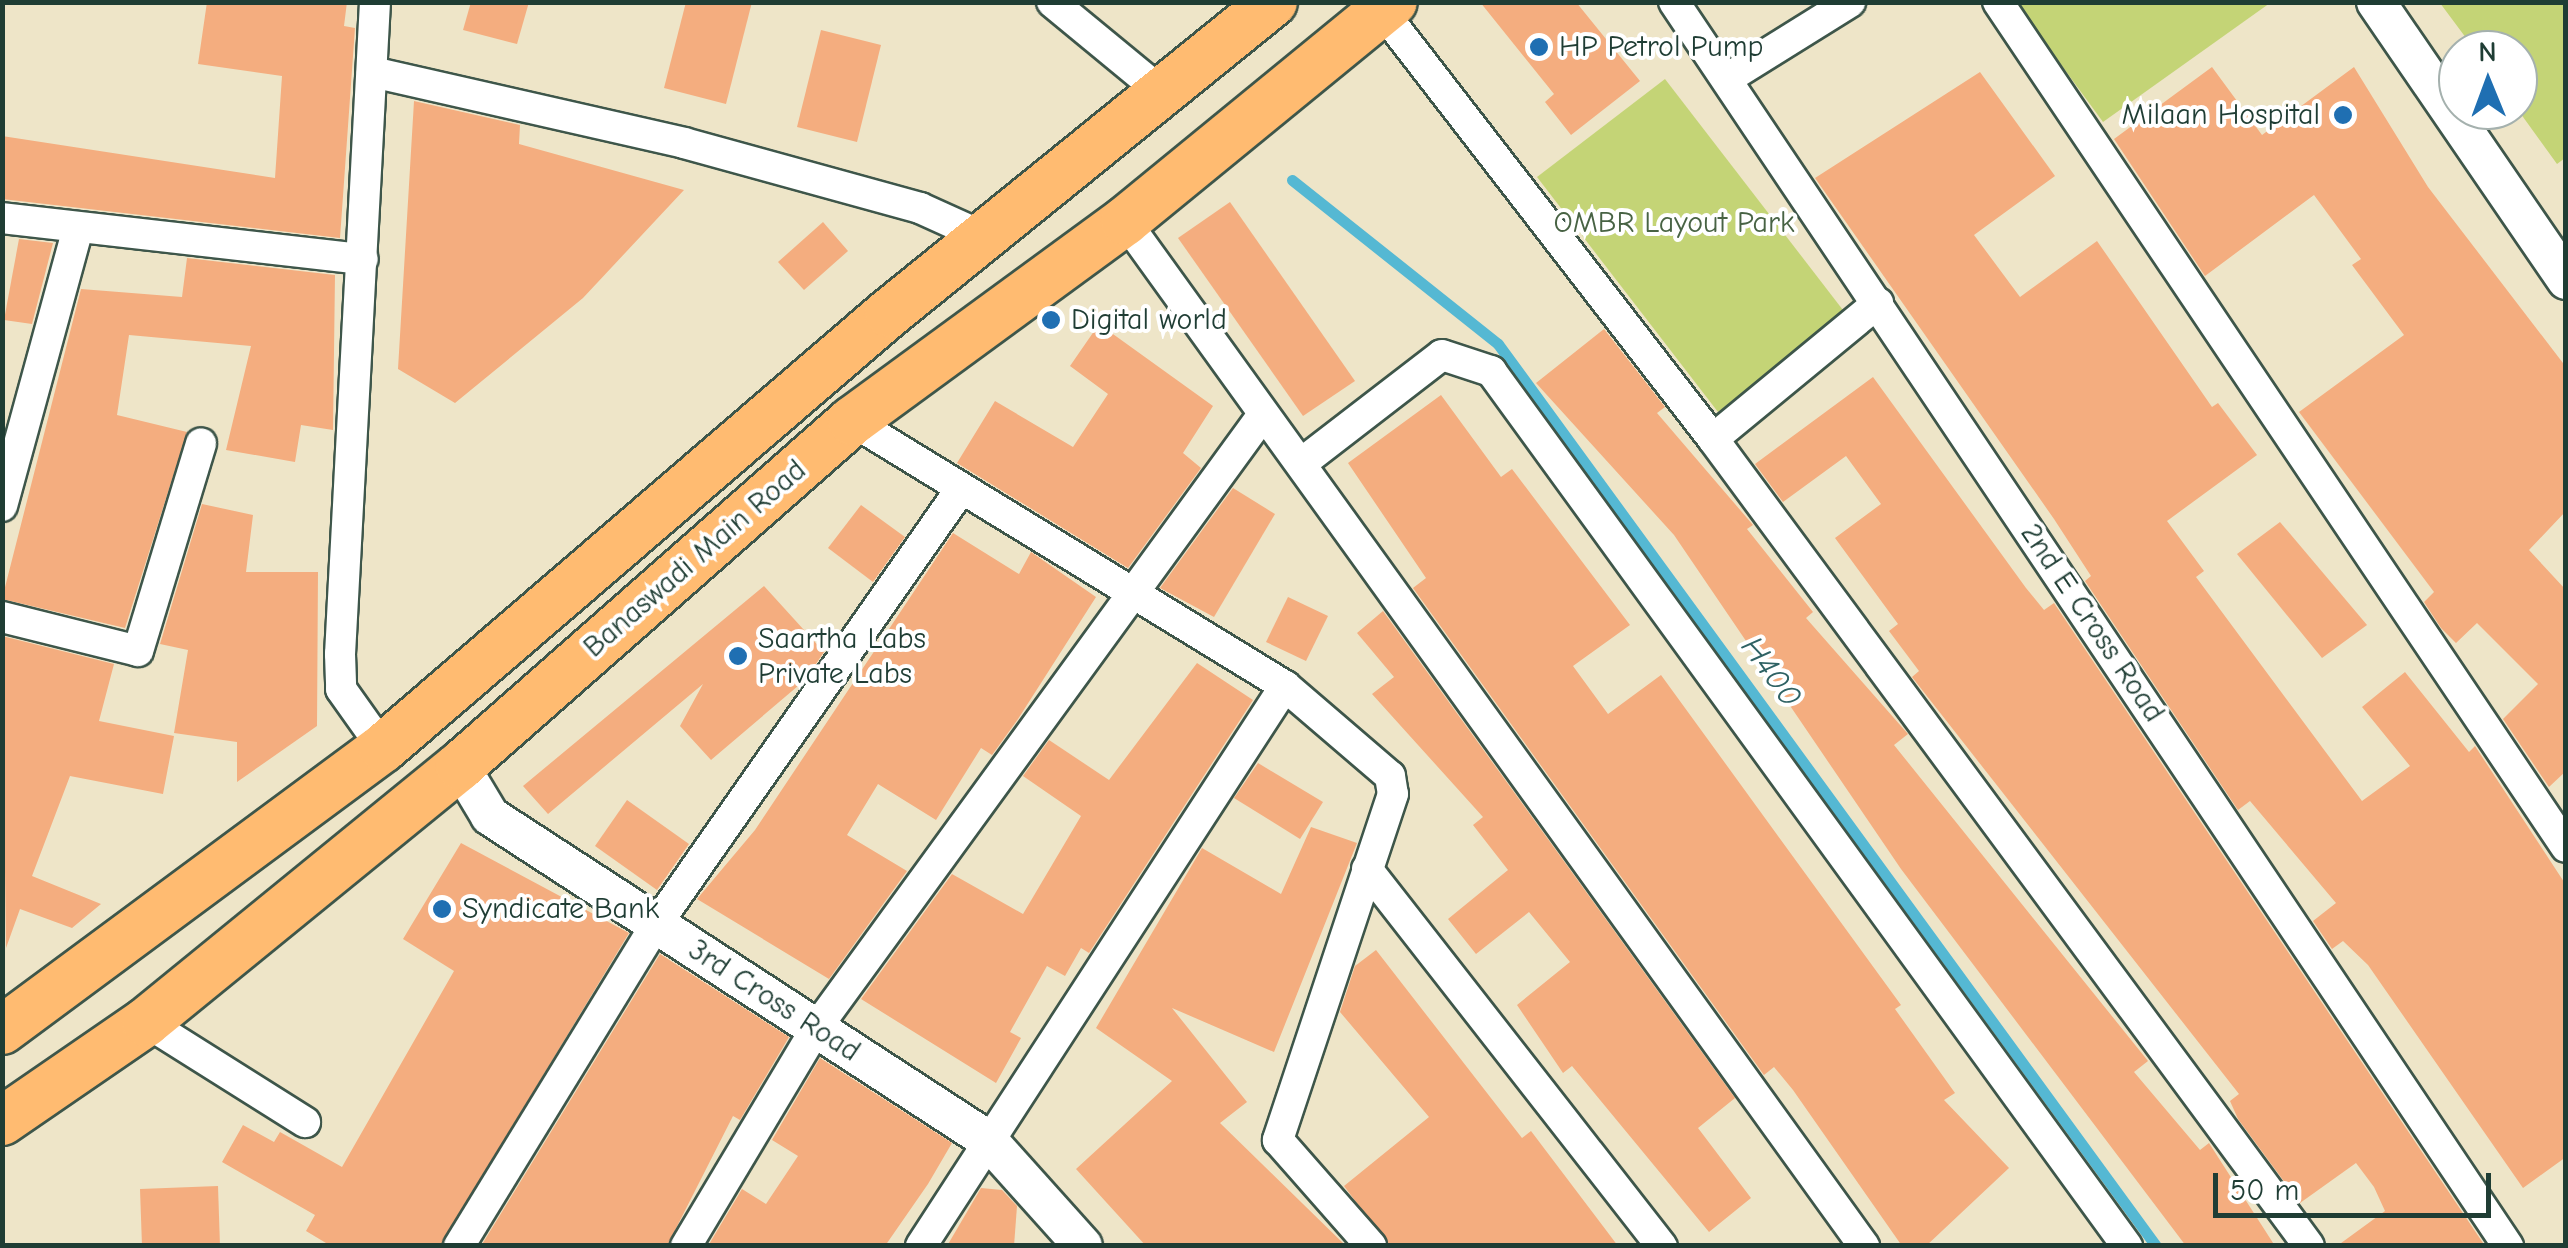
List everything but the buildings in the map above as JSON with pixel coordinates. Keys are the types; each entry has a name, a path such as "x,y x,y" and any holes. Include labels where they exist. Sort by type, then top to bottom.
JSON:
{"main road":[{"name":"Banaswadi Main Road","path":"2,1030 384,748 982,236 1166,96 1274,2"},
{"name":"Banaswadi Main Road","path":"2,1122 146,1022 460,766 852,420 1125,221 1388,7"}],"street":[{"path":"375,2 341,689 384,748"},
{"path":"1052,2 1166,96"},
{"name":"2nd E Cross Road","path":"1674,2 2508,1246"},
{"path":"1728,78 1850,2"},
{"path":"1998,2 2566,846"},
{"path":"2376,2 2566,280"},
{"path":"1388,7 1714,439 2308,1246"},
{"path":"372,72 716,151 920,208 982,236"},
{"path":"2,218 364,258"},
{"path":"1125,221 1262,416 1304,462 1864,1246"},
{"path":"2,506 11,445 78,229"},
{"path":"1714,439 1878,303"},
{"path":"1304,462 1442,356 1491,370 2127,1246"},
{"path":"686,1246 817,1027 1262,416"},
{"path":"852,420 1133,598 1285,686 1392,780 1367,869 1278,1140 1371,1246"},
{"path":"2,617 138,651 201,443"},
{"path":"460,1246 656,926 960,490"},
{"path":"922,1246 1285,686"},
{"name":"3rd Cross Road","path":"460,766 490,816 988,1140 1083,1246"},
{"path":"1367,869 1662,1246"},
{"path":"146,1022 306,1122"}],"green space":[{"path":"2016,3 2270,3 2103,122"},
{"path":"2440,3 2565,3 2565,158 2557,164 2532,130 2538,130 2538,30 2460,30"},
{"name":"OMBR Layout Park","path":"1665,79 1846,314 1718,412 1537,177"}],"waterway":[{"name":"H400","path":"1292,180 1498,344 2156,1246"}],"place":[{"name":"HP Petrol Pump","path":"1539,47"},
{"name":"Milaan Hospital","path":"2343,115"},
{"name":"Digital world","path":"1051,320"},
{"name":"Saartha Labs Private Labs","path":"738,656"},
{"name":"Syndicate Bank","path":"442,909"}]}
